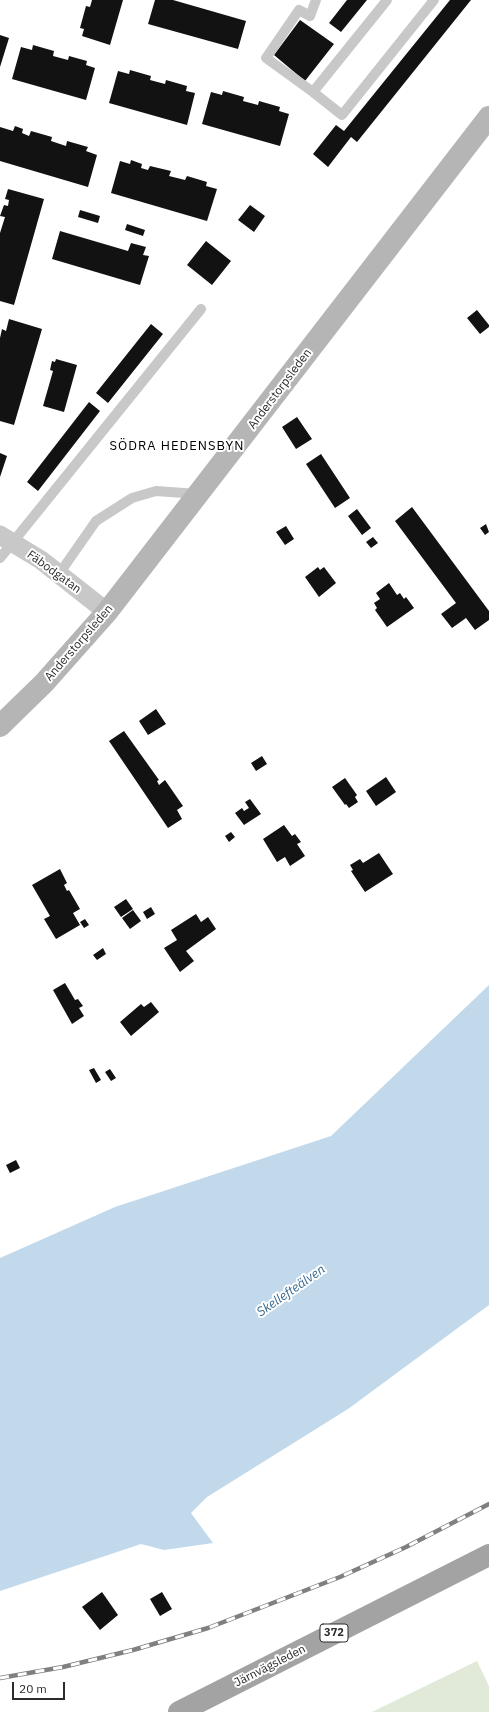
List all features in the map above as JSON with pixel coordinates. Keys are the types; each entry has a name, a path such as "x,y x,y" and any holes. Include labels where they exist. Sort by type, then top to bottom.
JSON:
{"main road":[{"name":"Anderstorpsleden","path":"0,726 44,683 107,612 489,117"},
{"name":"Järnvägsleden","path":"179,1712 489,1555"}],"street":[{"name":"Fäbodgatan","path":"6,539 41,560 107,612"}],"lane":[{"path":"316,0 310,16 299,10 266,58 314,92 342,115 434,0"},
{"path":"314,92 387,0"},
{"path":"0,558 6,539 201,308"},
{"path":"59,574 96,521 132,498 156,491 198,494"}],"green space":[{"path":"477,1661 489,1686 489,1712 372,1712"}],"water":[{"name":"Skellefteälven","path":"489,985 489,1305 348,1409 207,1497 191,1513 213,1543 164,1550 141,1544 0,1591 0,1258 115,1207 331,1136"}],"building":[{"path":"92,0 123,0 110,45 82,36 84,29 80,28 86,6 90,7"},
{"path":"155,0 173,0 246,21 238,49 148,24"},
{"path":"347,0 367,0 341,32 329,23"},
{"path":"450,0 471,0 357,142 351,137 328,167 313,154 336,125 344,131"},
{"path":"300,20 334,44 305,81 274,55"},
{"path":"0,35 9,38 0,67"},
{"path":"33,45 54,51 53,56 68,60 69,56 87,61 86,65 95,68 86,100 12,79 21,47 32,50"},
{"path":"130,70 151,76 150,80 165,84 166,80 187,86 186,91 195,93 187,125 109,103 118,71 129,74"},
{"path":"223,91 244,97 243,101 258,105 259,101 280,107 279,111 289,114 280,146 202,124 211,92 222,95"},
{"path":"15,126 23,129 22,133 29,136 31,131 52,137 51,141 66,146 67,141 88,147 86,151 97,155 88,187 0,161 0,127 13,131"},
{"path":"131,160 142,164 141,168 148,170 150,166 171,171 169,176 185,180 187,176 207,182 206,186 217,189 207,221 111,193 120,161 130,164"},
{"path":"8,189 44,199 14,305 0,301 0,233 5,217 0,216 4,205 8,206 9,200 5,199"},
{"path":"250,205 265,216 254,232 238,220"},
{"path":"80,210 100,216 98,223 78,217"},
{"path":"127,224 145,230 143,236 125,230"},
{"path":"60,231 128,251 131,243 146,247 143,255 149,256 140,285 52,259"},
{"path":"206,241 231,261 212,285 187,265"},
{"path":"477,310 489,325 489,327 480,334 467,318"},
{"path":"9,319 42,329 14,425 0,421 0,338 2,329 6,331"},
{"path":"151,324 163,334 108,403 96,393"},
{"path":"56,359 77,365 64,412 43,406 53,371 50,370 52,361 55,362"},
{"path":"89,402 100,411 38,491 27,482"},
{"path":"297,417 312,439 296,449 282,427"},
{"path":"0,453 7,456 0,477"},
{"path":"321,454 350,498 335,508 306,464"},
{"path":"412,507 489,611 489,620 475,630 466,618 452,628 441,614 456,603 395,521"},
{"path":"357,509 371,528 362,535 348,516"},
{"path":"486,524 489,532 485,535 480,528"},
{"path":"286,526 294,539 285,545 276,532"},
{"path":"373,537 378,543 371,548 366,542"},
{"path":"318,567 320,570 324,567 336,583 319,597 305,577"},
{"path":"389,583 397,595 400,593 404,599 406,597 414,608 387,627 375,610 377,608 374,603 380,599 376,593"},
{"path":"156,709 166,724 148,735 139,721"},
{"path":"124,731 159,780 157,781 159,785 165,780 183,806 177,810 182,819 168,828 109,741"},
{"path":"262,756 267,764 256,771 251,763"},
{"path":"386,777 396,792 376,806 366,791"},
{"path":"345,778 357,795 355,797 358,802 349,808 346,804 345,805 332,787"},
{"path":"250,799 261,814 244,825 235,813 242,808 244,811 249,808 245,802"},
{"path":"284,825 292,836 295,834 301,842 297,844 305,856 290,866 285,857 277,862 263,839"},
{"path":"231,832 235,837 229,842 225,836"},
{"path":"379,853 393,874 365,892 351,871 353,870 350,865 360,859 363,863"},
{"path":"60,869 67,883 64,885 67,891 69,890 80,909 73,913 80,925 56,939 44,919 50,916 32,885"},
{"path":"126,899 133,909 121,917 114,907"},
{"path":"151,907 155,914 147,919 143,912"},
{"path":"133,910 141,921 130,929 122,918"},
{"path":"196,914 201,922 208,917 216,929 186,951 194,961 180,972 164,948 177,940 171,930"},
{"path":"85,919 89,925 84,928 80,922"},
{"path":"103,948 106,954 97,960 93,955"},
{"path":"65,983 75,1000 78,999 83,1006 79,1008 84,1016 72,1024 53,990"},
{"path":"151,1002 159,1012 131,1036 120,1022 141,1004 144,1007"},
{"path":"94,1068 101,1080 96,1083 89,1070"},
{"path":"110,1069 116,1078 111,1081 105,1072"},
{"path":"16,1160 20,1168 10,1173 6,1165"},
{"path":"102,1592 118,1615 100,1630 82,1607"},
{"path":"162,1592 172,1609 160,1616 150,1599"}],"railway":[{"path":"0,1678 63,1667 133,1650 208,1628 340,1577 406,1547 489,1504"}],"district":[{"name":"SÖDRA HEDENSBYN","path":"177,446"}]}
